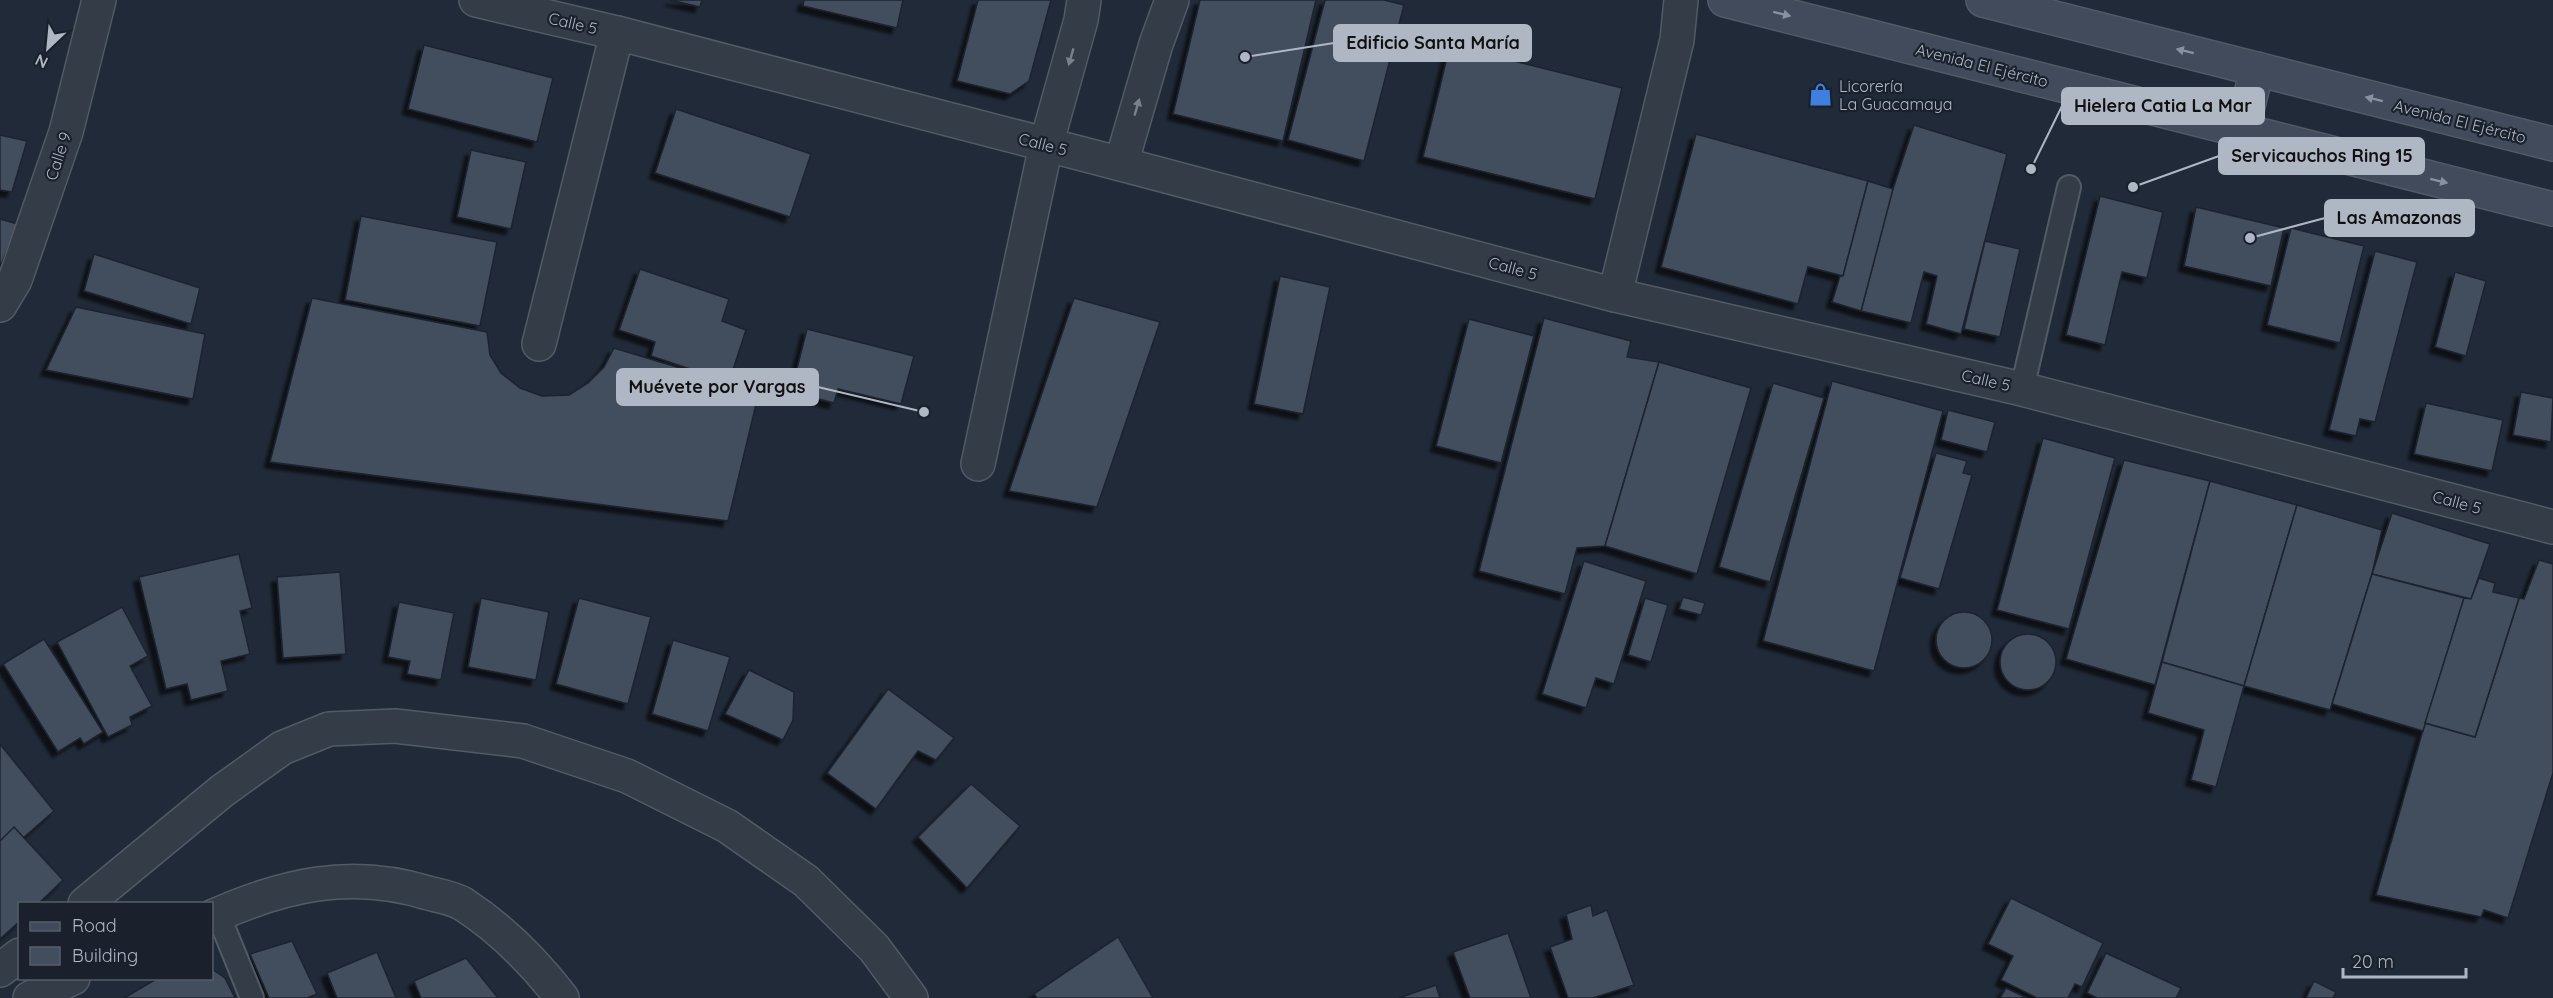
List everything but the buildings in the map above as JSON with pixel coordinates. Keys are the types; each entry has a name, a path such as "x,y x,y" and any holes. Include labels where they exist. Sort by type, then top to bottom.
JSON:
{"main road":[{"name":"Avenida El Ejército","path":"1725,0 2553,209"},
{"name":"Avenida El Ejército","path":"1983,0 2553,144"},
{"path":"2242,131 2257,69"}],"street":[{"name":"Calle 9","path":"0,305 15,280 66,132 99,0"},
{"name":"Calle 5","path":"476,0 617,33 1615,295 2022,389 2553,527"},
{"path":"978,464 1046,145 1081,20 1084,0"},
{"path":"1121,164 1156,44 1172,0"},
{"path":"1615,295 1677,40 1681,0"},
{"path":"540,344 617,33"},
{"path":"86,902 222,792 282,748 329,729 395,726 523,741 627,776 727,826 806,881 874,948 911,998"},
{"path":"214,915 264,896 320,882 399,884 461,903 507,940 550,982 562,998"},
{"path":"0,970 18,956"},
{"path":"30,998 69,980"}],"lane":[{"path":"2022,389 2068,187"},
{"path":"2553,519 2553,527"},
{"path":"214,915 252,998"}],"place":[{"name":"Edificio Santa María","path":"1245,57"},
{"name":"Licorería La Guacamaya","path":"1821,95"},
{"name":"Hielera Catia La Mar","path":"2031,169"},
{"name":"Servicauchos Ring 15","path":"2133,187"},
{"name":"Las Amazonas","path":"2250,238"},
{"name":"Muévete por Vargas","path":"924,412"}]}
